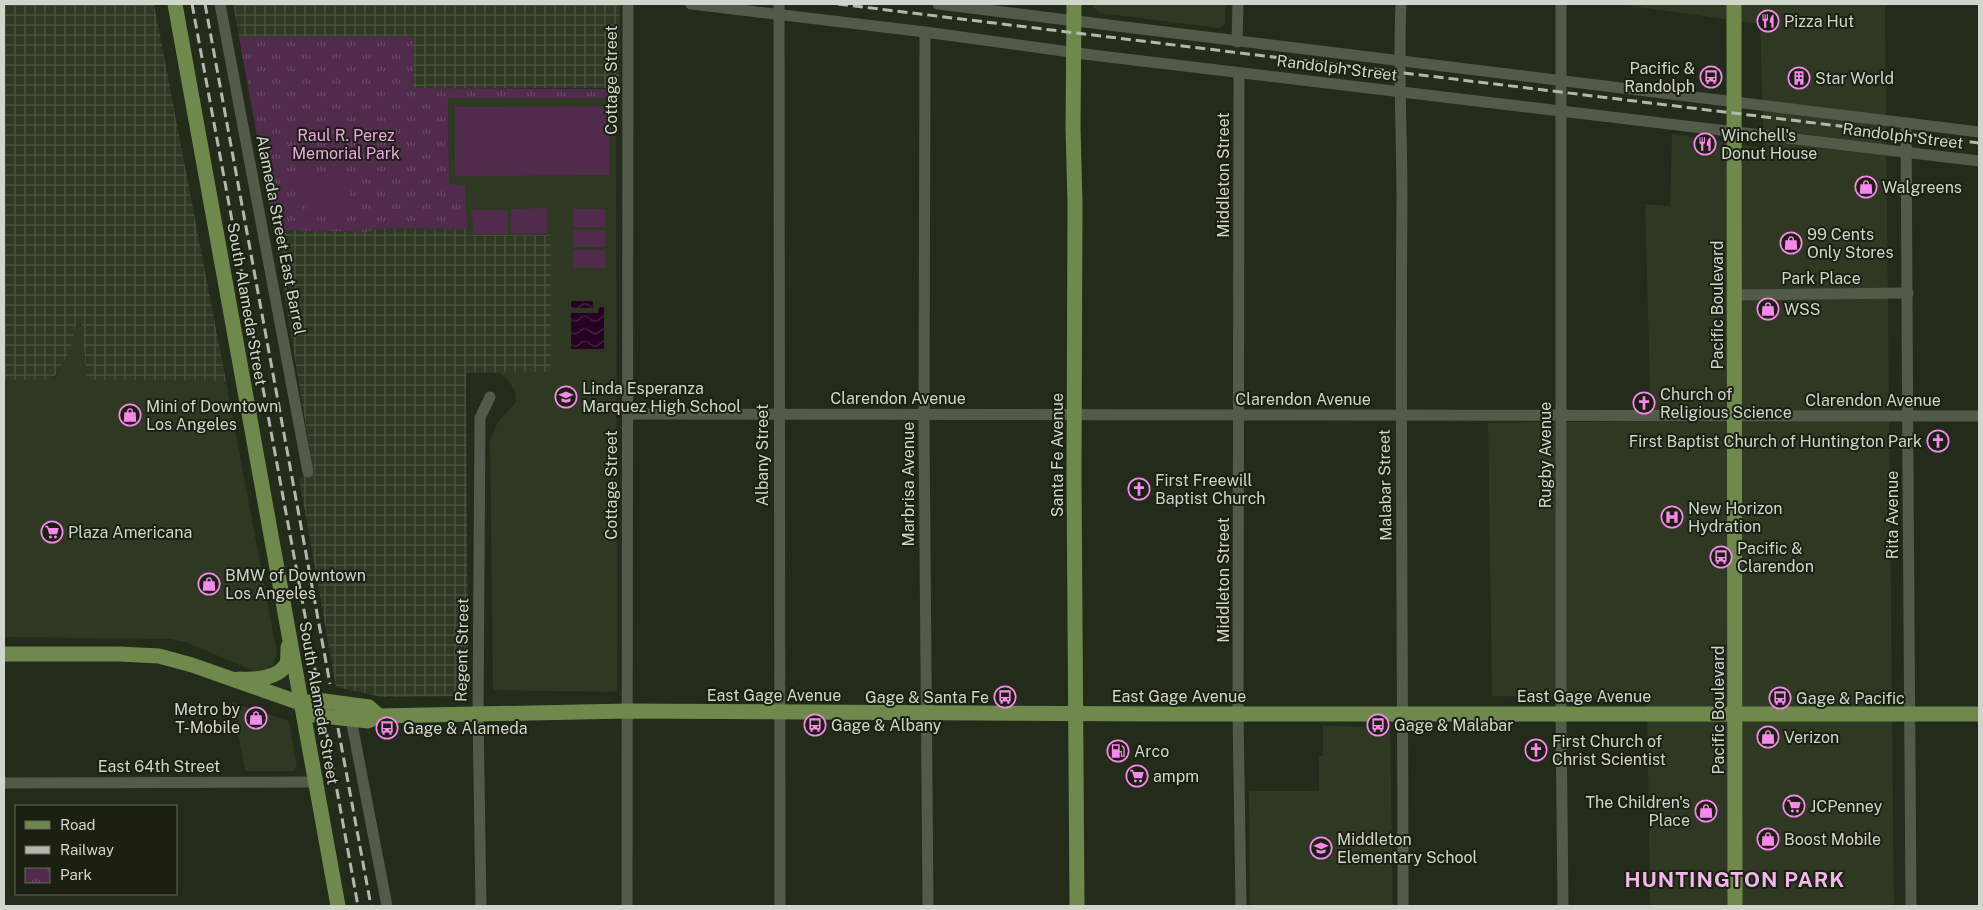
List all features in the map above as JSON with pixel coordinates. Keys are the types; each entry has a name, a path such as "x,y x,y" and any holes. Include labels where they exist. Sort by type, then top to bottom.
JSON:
{"main road":[{"name":"South Alameda Street","path":"175,4 289,633 310,707 315,782 338,906"},
{"name":"Santa Fe Avenue","path":"1074,4 1077,906"},
{"name":"Pacific Boulevard","path":"1734,4 1735,906"},
{"path":"226,678 272,676 287,662 289,633"},
{"name":"East Gage Avenue","path":"4,654 147,654 171,658 346,719 368,721 379,716 627,711 1238,714 1979,714"},
{"name":"East Gage Avenue","path":"310,707 316,700 369,707 379,716"}],"street":[{"name":"Alameda Street East Barrel","path":"220,4 308,472"},
{"name":"Cottage Street","path":"627,906 628,4"},
{"name":"Randolph Street","path":"691,4 778,9 1074,53 1979,161"},
{"name":"Randolph Street","path":"938,4 1979,132"},
{"path":"1237,42 1238,4"},
{"name":"Malabar Street","path":"1401,4 1399,60 1402,169 1400,415 1403,906"},
{"name":"Rugby Avenue","path":"1561,4 1561,714 1563,906"},
{"name":"Albany Street","path":"778,9 778,712 780,730 780,906"},
{"name":"Marbrisa Avenue","path":"925,32 925,712 928,906"},
{"name":"Middleton Street","path":"1239,73 1238,714 1241,906"},
{"name":"Rita Avenue","path":"1906,123 1908,714 1911,906"},
{"name":"Park Place","path":"1735,295 1908,293"},
{"name":"Regent Street","path":"481,906 478,714 480,418 490,397"},
{"name":"Clarendon Avenue","path":"627,414 1979,416"},
{"path":"346,719 387,906"},
{"name":"East 64th Street","path":"4,783 315,782"}],"shaded area":[{"path":"4,4 154,4 226,381 87,380 81,316 78,316 70,352 52,380 4,380"},
{"path":"233,4 620,4 619,88 413,88 413,37 239,37"},
{"path":"1090,4 1225,4 1225,22 1219,28 1100,13"},
{"path":"1617,4 1885,4 1894,906 1650,906 1647,699 1492,696 1488,423 1651,421 1645,204 1670,206 1672,134 1764,148 1760,24"},
{"name":"Linda Esperanza Marquez High School","path":"448,98 616,98 617,690 613,692 493,690 490,440 498,422 516,402 515,391 507,379 498,372 551,371 551,235 467,235 449,185"},
{"path":"383,228 467,229 467,235 551,235 551,372 466,373 468,649 466,696 382,697 336,687 299,478 313,470 274,230 366,232"},
{"path":"78,316 82,316 87,380 226,381 277,653 274,664 267,670 256,672 188,643 171,639 4,637 4,380 53,380 70,352"},
{"path":"232,702 289,721 297,767 293,771 245,771"},
{"name":"Middleton Elementary School","path":"1323,726 1390,727 1393,906 1250,906 1249,791 1319,791 1319,756 1323,756"}],"green space":[{"name":"Raul R. Perez Memorial Park","path":"239,37 413,37 413,88 616,89 616,98 448,98 449,184 465,186 467,229 384,228 366,232 274,230"},
{"path":"609,106 609,175 455,176 455,107"},
{"path":"346,171 352,207 330,211 324,175"},
{"path":"323,176 330,212 308,216 301,180"},
{"path":"547,208 547,233 511,233 511,209"},
{"path":"573,209 605,209 605,227 573,227"},
{"path":"472,210 508,210 508,234 473,234"},
{"path":"573,230 605,230 605,247 573,247"},
{"path":"573,250 605,250 605,268 573,268"}],"water":[{"path":"571,301 593,301 593,308 571,308"},
{"path":"599,307 604,307 604,349 571,349 571,313 598,313"}],"railway":[{"path":"192,4 318,686"},
{"path":"205,4 330,684"},
{"path":"838,4 1979,143"},
{"path":"338,728 371,906"},
{"path":"326,730 358,906"}],"place":[{"name":"Pizza Hut","path":"1768,21"},
{"name":"Pacific & Randolph","path":"1711,77"},
{"name":"Star World","path":"1799,78"},
{"name":"Winchell's Donut House","path":"1705,144"},
{"name":"Walgreens","path":"1866,187"},
{"name":"99 Cents Only Stores","path":"1791,243"},
{"name":"WSS","path":"1768,309"},
{"name":"Linda Esperanza Marquez High School","path":"566,397"},
{"name":"Church of Religious Science","path":"1644,403"},
{"name":"Mini of Downtown Los Angeles","path":"130,415"},
{"name":"First Baptist Church of Huntington Park","path":"1938,441"},
{"name":"First Freewill Baptist Church","path":"1139,489"},
{"name":"New Horizon Hydration","path":"1672,517"},
{"name":"Plaza Americana","path":"52,532"},
{"name":"Pacific & Clarendon","path":"1721,557"},
{"name":"BMW of Downtown Los Angeles","path":"209,584"},
{"name":"Gage & Santa Fe","path":"1005,697"},
{"name":"Gage & Pacific","path":"1780,698"},
{"name":"Metro by T-Mobile","path":"256,718"},
{"name":"Gage & Albany","path":"815,725"},
{"name":"Gage & Malabar","path":"1378,725"},
{"name":"Gage & Alameda","path":"387,728"},
{"name":"Verizon","path":"1768,737"},
{"name":"First Church of Christ Scientist","path":"1536,750"},
{"name":"Arco","path":"1118,751"},
{"name":"ampm","path":"1137,776"},
{"name":"JCPenney","path":"1794,806"},
{"name":"The Children's Place","path":"1706,811"},
{"name":"Boost Mobile","path":"1768,839"},
{"name":"Middleton Elementary School","path":"1321,848"}],"district":[{"name":"HUNTINGTON PARK","path":"1735,879"}]}
